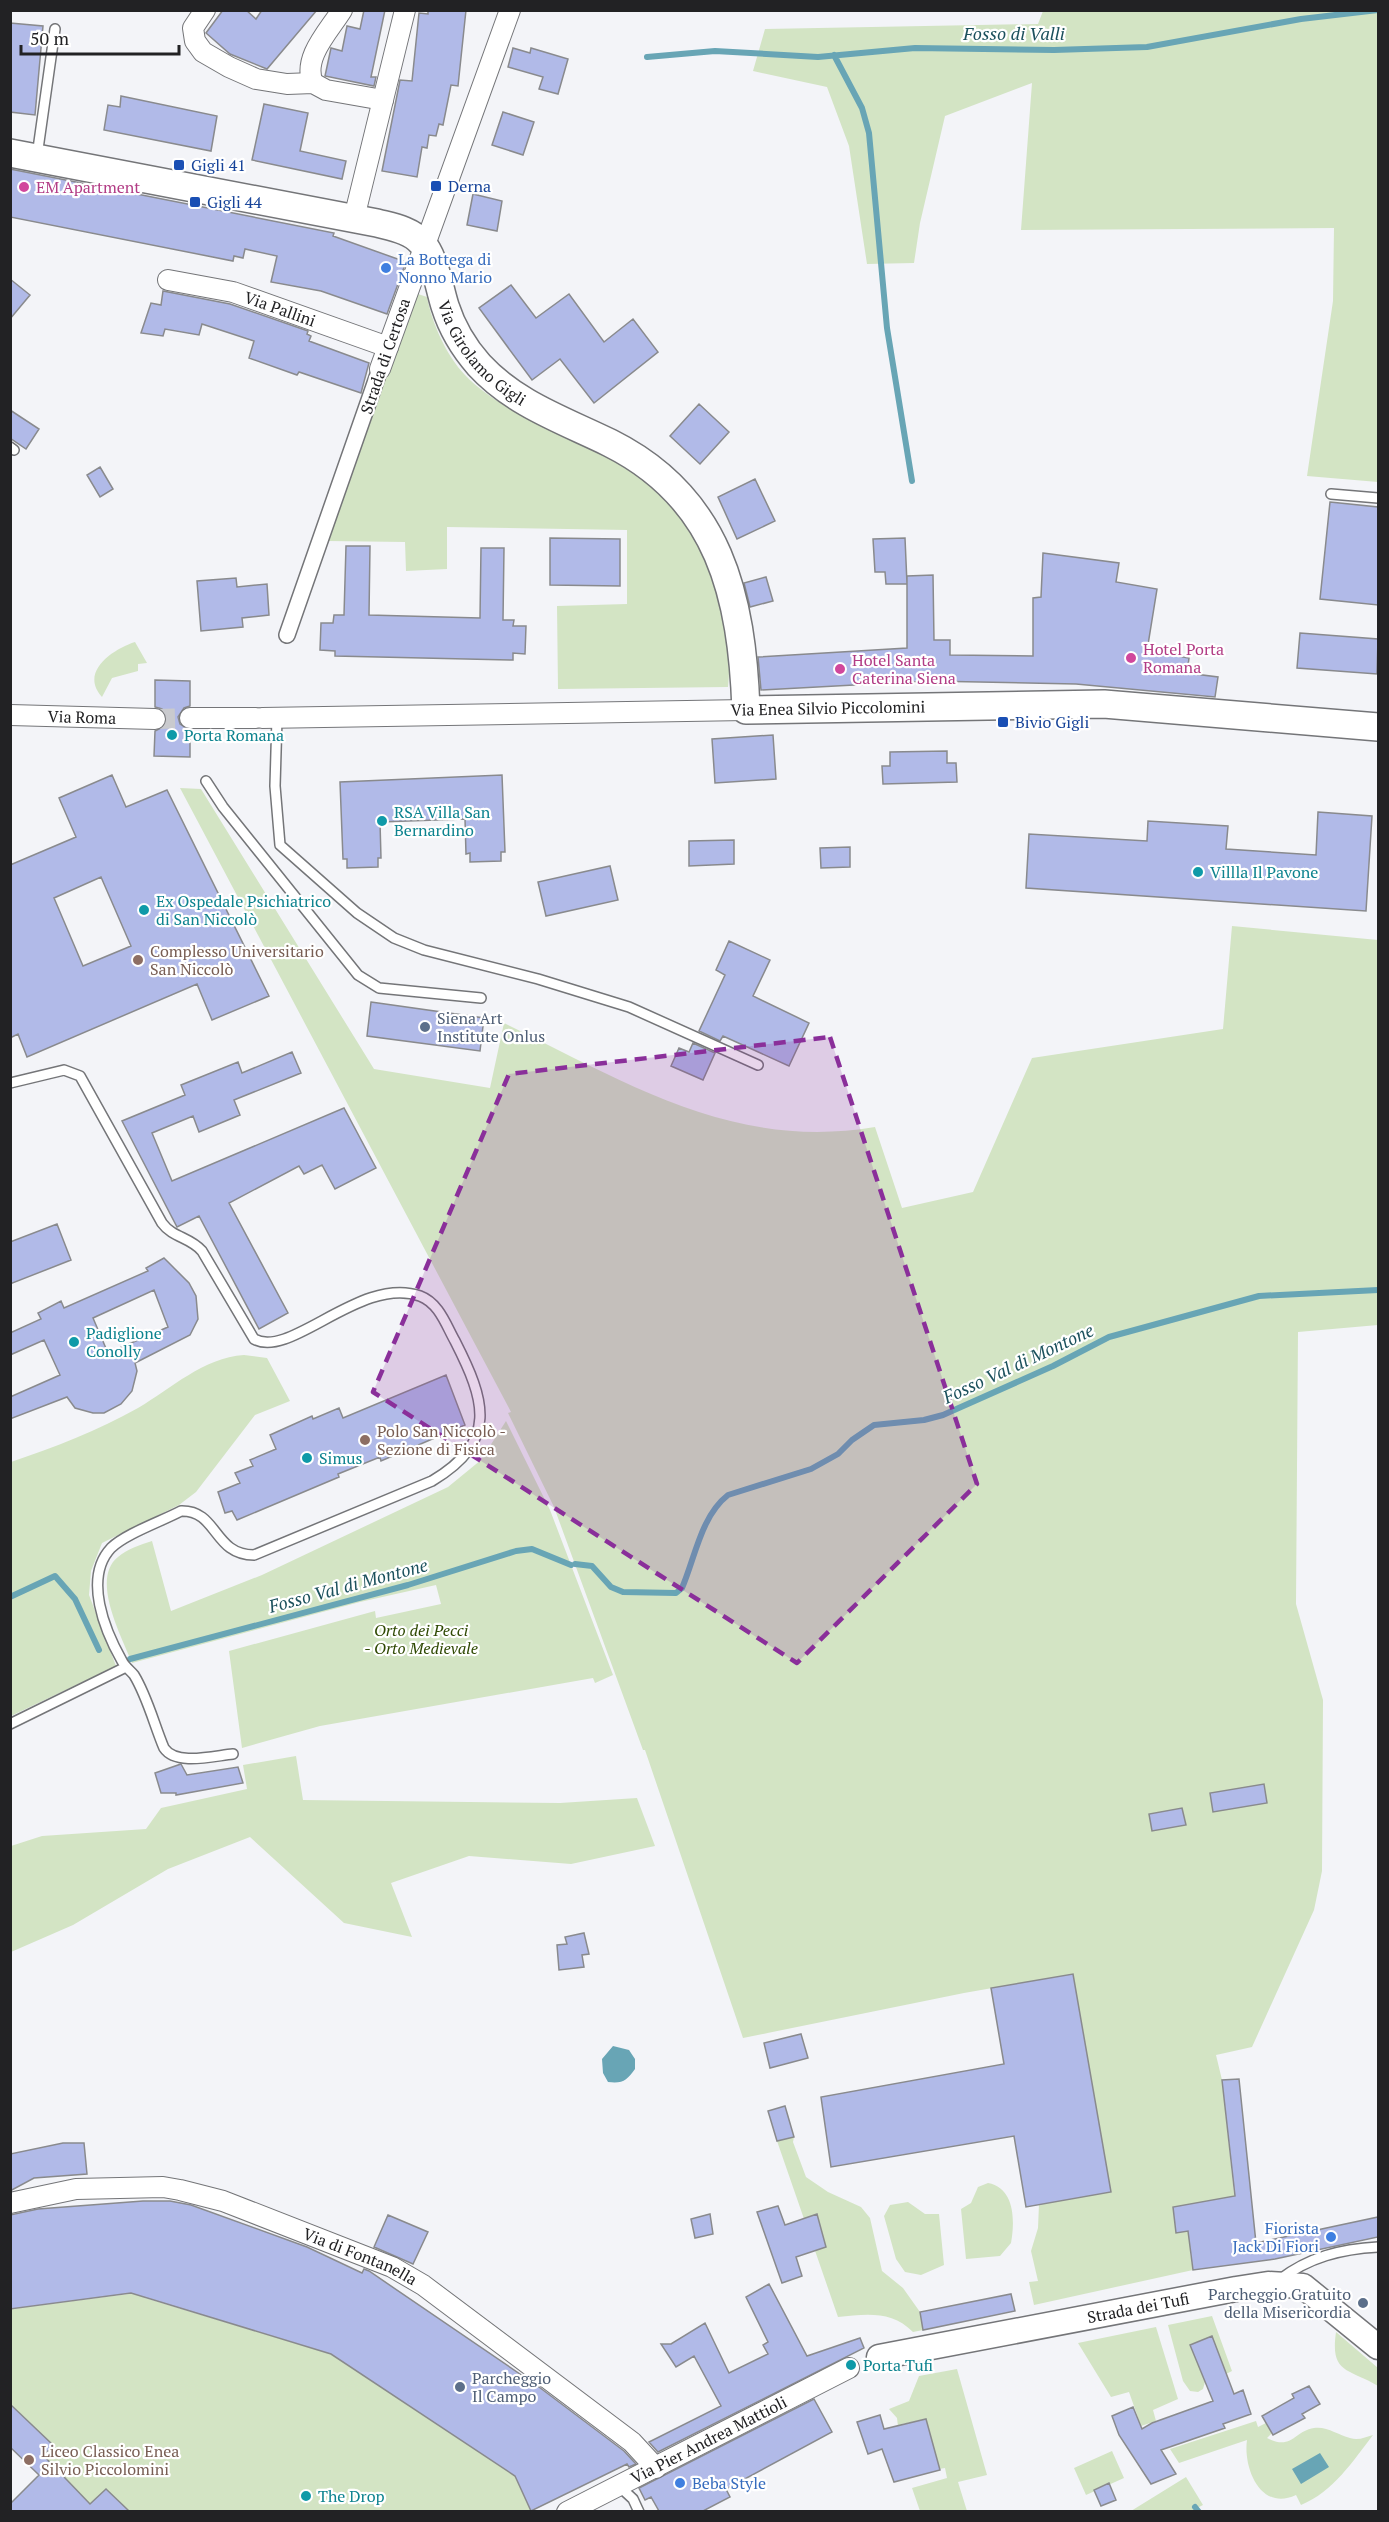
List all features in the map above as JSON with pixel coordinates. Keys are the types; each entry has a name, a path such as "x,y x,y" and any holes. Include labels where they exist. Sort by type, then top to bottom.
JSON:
{"main road":[{"path":"23,156 354,218 399,229 413,235 424,245"},
{"name":"Via Girolamo Gigli","path":"424,245 458,336 493,380 516,398 611,444 648,466 674,488 696,512 713,543 731,593 742,652 746,710"},
{"name":"Via Enea Silvio Piccolomini","path":"746,710 1104,704 1378,727"}],"street":[{"path":"205,10 193,28 193,38 203,52 216,61 268,82 314,83 326,90 383,100"},
{"path":"314,83 310,76 312,60 342,10"},
{"path":"354,218 405,10"},
{"name":"Strada di Certosa","path":"287,635 424,245 510,10"},
{"name":"Via Pallini","path":"168,280 233,292 388,347"},
{"name":"Via Enea Silvio Piccolomini","path":"265,718 746,710"},
{"name":"Via Roma","path":"10,715 155,719"},
{"path":"190,718 265,718"},
{"name":"Via di Fontanella","path":"10,2203 62,2191 162,2187 223,2201 392,2267 423,2285 632,2442 656,2468"},
{"name":"Strada dei Tufi","path":"879,2357 1275,2284 1294,2284 1309,2290 1378,2347"},
{"name":"Via Pier Andrea Mattioli","path":"567,2511 852,2367 879,2357"}],"lane":[{"path":"23,156 55,28"},
{"path":"1331,494 1378,498"},
{"path":"265,718 275,786 280,845 373,925 394,938 424,950 538,979 629,1007 758,1065"},
{"path":"206,781 223,807 358,975 379,988 481,998"},
{"path":"10,1083 64,1070 80,1076 162,1223 170,1234 189,1240 202,1251 254,1339 267,1344 286,1339 372,1296 394,1292 419,1296 429,1300 444,1320 478,1389 481,1411 478,1430 464,1454 447,1472 432,1481 262,1553 246,1555 232,1551 217,1537 203,1516 190,1511 181,1511 112,1546 99,1575 100,1604 126,1667 134,1676 168,1754 187,1758 233,1754"},
{"path":"10,1724 126,1667"},
{"path":"1275,2284 1299,2266 1322,2256 1378,2247"},
{"path":"619,2486 633,2499 639,2511"}],"highlighted area":[{"path":"830,1037 977,1484 797,1663 373,1392 509,1074"}],"green space":[{"path":"1043,11 1378,11 1378,482 1307,476 1333,301 1334,228 1021,230 1032,83 945,116 920,223 914,263 867,264 849,146 827,87 753,71 765,29 1038,24"},
{"path":"415,293 427,297 436,328 446,348 458,367 479,388 512,410 603,454 650,481 681,512 700,544 718,592 728,646 728,687 558,689 557,606 627,604 627,530 447,527 447,569 406,571 405,542 328,541"},
{"path":"135,642 147,663 138,664 138,671 112,678 102,697 96,688 94,679 97,670 117,650"},
{"path":"180,788 201,789 374,1069 490,1088 504,1023 638,1088 682,1106 727,1120 774,1129 823,1132 875,1127 902,1208 973,1192 1032,1058 1223,1029 1232,926 1378,940 1378,1325 1298,1332 1296,1604 1323,1700 1322,1871 1314,1910 1252,2047 1216,2055 1222,2080 1236,2213 1190,2252 1193,2270 1034,2305 1029,2282 1038,2281 1031,2251 1038,2228 1039,2204 1110,2192 1073,1974 964,1993 743,2038 645,1750 643,1750 554,1507 508,1413 511,1412"},
{"path":"244,1355 267,1358 290,1401 255,1415 196,1492 179,1505 102,1543 91,1571 89,1595 116,1666 11,1716 11,1462 107,1424 138,1408 201,1368 229,1357"},
{"name":"Orto dei Pecci - Orto Medievale","path":"506,1421 550,1510 613,1675 595,1683 593,1678 320,1726 242,1748 229,1651 375,1611 376,1618 441,1604 436,1585 360,1602 132,1663 116,1624 107,1593 110,1567 122,1554 152,1541 171,1611 262,1575 448,1487 481,1460"},
{"path":"296,1756 303,1800 560,1803 637,1798 655,1846 571,1864 469,1856 391,1883 412,1937 344,1923 250,1837 168,1869 73,1925 11,1952 11,1846 42,1836 146,1829 161,1808 247,1789 243,1765"},
{"path":"794,2137 793,2142 806,2177 828,2192 861,2207 870,2218 882,2271 903,2288 920,2312 923,2330 913,2332 896,2320 878,2315 838,2317 777,2141"},
{"path":"988,2183 1004,2191 1008,2198 1013,2216 1011,2243 1000,2256 966,2259 961,2209 971,2203 978,2187"},
{"path":"908,2202 925,2214 939,2214 944,2265 921,2275 905,2272 896,2259 884,2216 890,2205"},
{"path":"145,2292 145,2298 331,2354 515,2476 531,2511 129,2511 106,2489 90,2504 43,2455 53,2445 11,2404 10,2309"},
{"path":"1212,2316 1232,2371 1226,2374 1212,2337 1191,2344 1205,2382 1203,2389 1198,2392 1190,2391 1183,2381 1168,2325"},
{"path":"1156,2327 1178,2399 1153,2410 1156,2421 1141,2426 1129,2392 1111,2397 1078,2343"},
{"path":"1336,2332 1378,2368 1378,2386 1350,2372 1339,2363 1335,2346"},
{"path":"957,2369 987,2475 958,2482 967,2511 920,2511 912,2488 947,2478 945,2468 939,2469 925,2419 902,2424 909,2451 901,2452 897,2418 889,2409 909,2401 919,2376"},
{"path":"1256,2421 1258,2427 1266,2423 1272,2433 1267,2438 1282,2442 1314,2428 1328,2429 1353,2439 1373,2435 1333,2484 1301,2505 1296,2495 1283,2499 1273,2497 1256,2484 1248,2462 1247,2440 1179,2463 1170,2449"},
{"path":"1112,2451 1124,2478 1086,2495 1074,2468"},
{"path":"1186,2477 1203,2505 1191,2511 1131,2511"}],"water":[{"path":"613,2046 629,2050 635,2059 635,2069 624,2080 608,2082 603,2073 602,2059"},
{"path":"1320,2453 1329,2467 1301,2484 1292,2469"}],"building":[{"path":"223,10 246,10 256,19 262,10 317,10 267,69 230,54 206,33"},
{"path":"364,10 385,10 371,77 376,77 374,86 325,76 331,48 342,51 347,26 360,29"},
{"path":"428,10 466,10 458,86 451,85 443,125 439,124 436,136 429,135 427,148 422,147 417,177 382,171 400,80 412,81 419,13 428,14"},
{"path":"10,23 43,26 35,115 10,112"},
{"path":"513,48 530,53 531,48 568,59 558,94 539,89 543,77 508,67"},
{"path":"121,96 217,116 211,151 104,130 108,105 120,107"},
{"path":"264,104 308,113 300,151 346,161 342,179 252,160"},
{"path":"503,112 534,122 523,155 492,145"},
{"path":"10,169 334,233 333,236 406,262 387,314 321,291 271,282 277,256 245,249 243,258 234,256 233,261 10,217"},
{"path":"473,194 502,201 497,231 467,225"},
{"path":"10,279 30,295 10,319"},
{"path":"511,285 536,318 569,294 604,342 633,319 658,352 594,403 560,359 532,380 479,308"},
{"path":"163,291 230,304 308,331 307,334 311,336 309,341 369,363 361,393 299,372 297,375 249,358 254,341 202,324 199,335 165,329 163,336 141,333 151,303 161,305"},
{"path":"699,404 729,432 700,464 670,436"},
{"path":"10,410 39,429 26,449 10,438"},
{"path":"100,467 113,489 100,497 87,475"},
{"path":"755,479 775,521 737,539 718,497"},
{"path":"1330,502 1378,507 1378,605 1320,599"},
{"path":"550,538 620,539 620,586 550,585"},
{"path":"905,538 907,584 886,584 885,572 875,572 873,539"},
{"path":"346,546 370,546 369,615 480,618 481,548 504,548 503,620 514,620 513,626 526,626 525,654 513,653 513,660 335,656 335,651 320,650 321,623 333,623 334,615 344,615"},
{"path":"1043,553 1119,563 1116,582 1157,589 1147,651 1189,658 1187,673 1218,677 1215,697 1076,684 928,681 761,690 758,657 907,648 907,576 933,575 934,640 950,640 950,655 1033,656 1033,598 1041,597"},
{"path":"766,577 773,601 750,607 744,583"},
{"path":"236,578 237,587 267,584 269,615 242,618 243,627 201,631 197,581"},
{"path":"1300,633 1378,639 1377,674 1297,668"},
{"name":"Porta Romana","path":"155,680 190,681 190,706 184,708 178,717 180,724 190,730 190,757 154,756 155,731 165,726 167,719 162,709 155,707"},
{"path":"773,735 776,779 715,783 712,739"},
{"path":"947,751 947,763 956,763 957,782 883,784 882,766 890,766 890,752"},
{"name":"Ex Ospedale Psichiatrico di San Niccolò","path":"112,775 126,807 167,790 269,996 212,1020 197,984 27,1057 18,1034 10,1038 10,865 76,837 59,798","holes":["101,877 131,946 83,966 54,898"]},
{"name":"RSA Villa San Bernardino","path":"502,775 505,852 501,852 501,861 470,862 470,853 466,854 465,819 380,822 381,858 378,858 378,867 347,868 347,859 343,859 340,782"},
{"name":"Villla Il Pavone","path":"1318,812 1372,816 1366,911 1026,888 1029,834 1147,841 1148,821 1228,826 1226,849 1316,855"},
{"path":"734,840 734,864 689,866 689,841"},
{"path":"850,847 850,867 821,868 820,848"},
{"path":"610,866 618,900 546,916 538,882"},
{"path":"729,941 770,960 753,996 809,1023 789,1066 723,1036 720,1041 699,1031 725,975 716,970"},
{"name":"Siena Art Institute Onlus","path":"371,1002 484,1018 480,1051 367,1036"},
{"path":"693,1043 715,1053 703,1080 671,1066 679,1048 689,1052"},
{"path":"292,1052 301,1073 234,1100 240,1115 199,1132 193,1116 152,1133 172,1181 344,1108 376,1168 335,1189 322,1165 304,1174 299,1166 229,1203 288,1313 259,1329 199,1216 177,1227 122,1121 185,1095 181,1085 238,1062 242,1073"},
{"path":"57,1224 71,1260 10,1284 10,1242"},
{"name":"Padiglione Conolly","path":"164,1258 189,1283 196,1296 198,1319 190,1335 135,1363 137,1371 132,1391 121,1404 104,1413 93,1413 75,1408 67,1397 10,1419 10,1397 60,1375 44,1340 10,1355 10,1333 41,1319 38,1313 61,1301 64,1308 148,1271 146,1268","holes":["154,1290 168,1327 108,1353 93,1318"]},
{"path":"446,1375 465,1425 381,1461 380,1457 338,1474 339,1477 237,1520 232,1511 225,1513 218,1492 240,1483 235,1473 253,1466 250,1460 276,1449 270,1435 312,1416 313,1419 339,1408 343,1418"},
{"path":"181,1764 187,1775 238,1767 243,1783 176,1795 176,1793 161,1793 155,1773"},
{"path":"1264,1784 1267,1803 1213,1812 1210,1793"},
{"path":"1182,1808 1186,1825 1152,1831 1149,1814"},
{"path":"584,1933 589,1954 582,1955 584,1967 559,1970 557,1945 567,1944 565,1937"},
{"path":"1073,1974 1111,2192 1026,2207 1014,2136 831,2167 821,2097 1004,2064 991,1988"},
{"path":"801,2034 808,2058 770,2068 764,2043"},
{"path":"1239,2079 1256,2243 1378,2217 1378,2237 1275,2259 1193,2270 1188,2231 1176,2233 1173,2207 1235,2196 1222,2080"},
{"path":"785,2106 794,2137 777,2141 768,2111"},
{"path":"63,2143 84,2143 87,2174 34,2178 10,2191 10,2154"},
{"name":"Parcheggio Il Campo","path":"170,2201 191,2205 307,2247 362,2273 364,2269 369,2271 539,2387 624,2451 636,2464 629,2467 627,2464 531,2511 515,2476 331,2354 131,2293 10,2309 10,2215 38,2209"},
{"path":"778,2206 785,2225 817,2214 826,2247 796,2257 802,2276 782,2283 757,2212"},
{"path":"710,2214 713,2234 695,2238 691,2219"},
{"path":"388,2215 428,2232 413,2264 374,2247"},
{"path":"769,2284 807,2356 860,2338 864,2348 658,2452 649,2442 721,2406 694,2356 676,2367 661,2344 671,2344 705,2323 729,2373 768,2354 763,2345 768,2342 746,2297"},
{"path":"1011,2294 1015,2311 923,2330 920,2312"},
{"path":"1212,2336 1234,2394 1243,2390 1251,2414 1223,2424 1225,2428 1161,2450 1176,2474 1151,2484 1119,2435 1112,2416 1133,2407 1142,2429 1152,2423 1213,2401 1190,2345"},
{"path":"1309,2386 1320,2404 1302,2414 1305,2418 1273,2435 1262,2416 1294,2398 1292,2394"},
{"path":"814,2399 832,2432 726,2489 730,2497 703,2511 659,2511 651,2497 645,2500 639,2488"},
{"name":"Liceo Classico Enea Silvio Piccolomini","path":"10,2404 54,2446 43,2455 90,2504 106,2489 129,2511 10,2511 10,2504 39,2475 10,2447"},
{"path":"880,2415 884,2429 926,2419 940,2470 894,2482 882,2449 868,2454 857,2422"},
{"path":"1109,2483 1116,2500 1101,2506 1094,2490"}],"waterway":[{"name":"Fosso di Valli","path":"647,57 715,51 818,57 915,48 1054,50 1147,47 1301,19 1378,10"},
{"path":"834,55 862,108 869,133 887,328 912,481"},
{"name":"Fosso Val di Montone","path":"575,1564 592,1566 611,1587 623,1592 676,1593 682,1588 711,1514 728,1495 811,1469 838,1454 852,1440 874,1425 924,1420 943,1415 1053,1366 1109,1337 1259,1296 1378,1290"},
{"name":"Fosso Val di Montone","path":"130,1659 408,1585 516,1551 532,1549 571,1565"},
{"name":"Fosso Val di Montone","path":"10,1597 55,1576 75,1599 99,1650"},
{"path":"1195,2507 1199,2512"}],"tunnel":[{"path":"155,719 190,718"}],"place":[{"name":"Gigli 41","path":"179,165"},
{"name":"Derna","path":"436,186"},
{"name":"EM Apartment","path":"24,187"},
{"name":"Gigli 44","path":"195,202"},
{"name":"La Bottega di Nonno Mario","path":"386,268"},
{"name":"Hotel Porta Romana","path":"1131,658"},
{"name":"Hotel Santa Caterina Siena","path":"840,669"},
{"name":"Bivio Gigli","path":"1003,722"},
{"name":"Porta Romana","path":"172,735"},
{"name":"RSA Villa San Bernardino","path":"382,821"},
{"name":"Villla Il Pavone","path":"1198,872"},
{"name":"Ex Ospedale Psichiatrico di San Niccolò","path":"144,910"},
{"name":"Complesso Universitario San Niccolò","path":"138,960"},
{"name":"Siena Art Institute Onlus","path":"425,1027"},
{"name":"Padiglione Conolly","path":"74,1342"},
{"name":"Polo San Niccolò - Sezione di Fisica","path":"365,1440"},
{"name":"Simus","path":"307,1458"},
{"name":"Fiorista Jack Di Fiori","path":"1331,2237"},
{"name":"Parcheggio Gratuito della Misericordia","path":"1363,2303"},
{"name":"Porta Tufi","path":"851,2365"},
{"name":"Parcheggio Il Campo","path":"460,2387"},
{"name":"Liceo Classico Enea Silvio Piccolomini","path":"29,2460"},
{"name":"Beba Style","path":"680,2483"},
{"name":"The Drop","path":"306,2496"}]}
